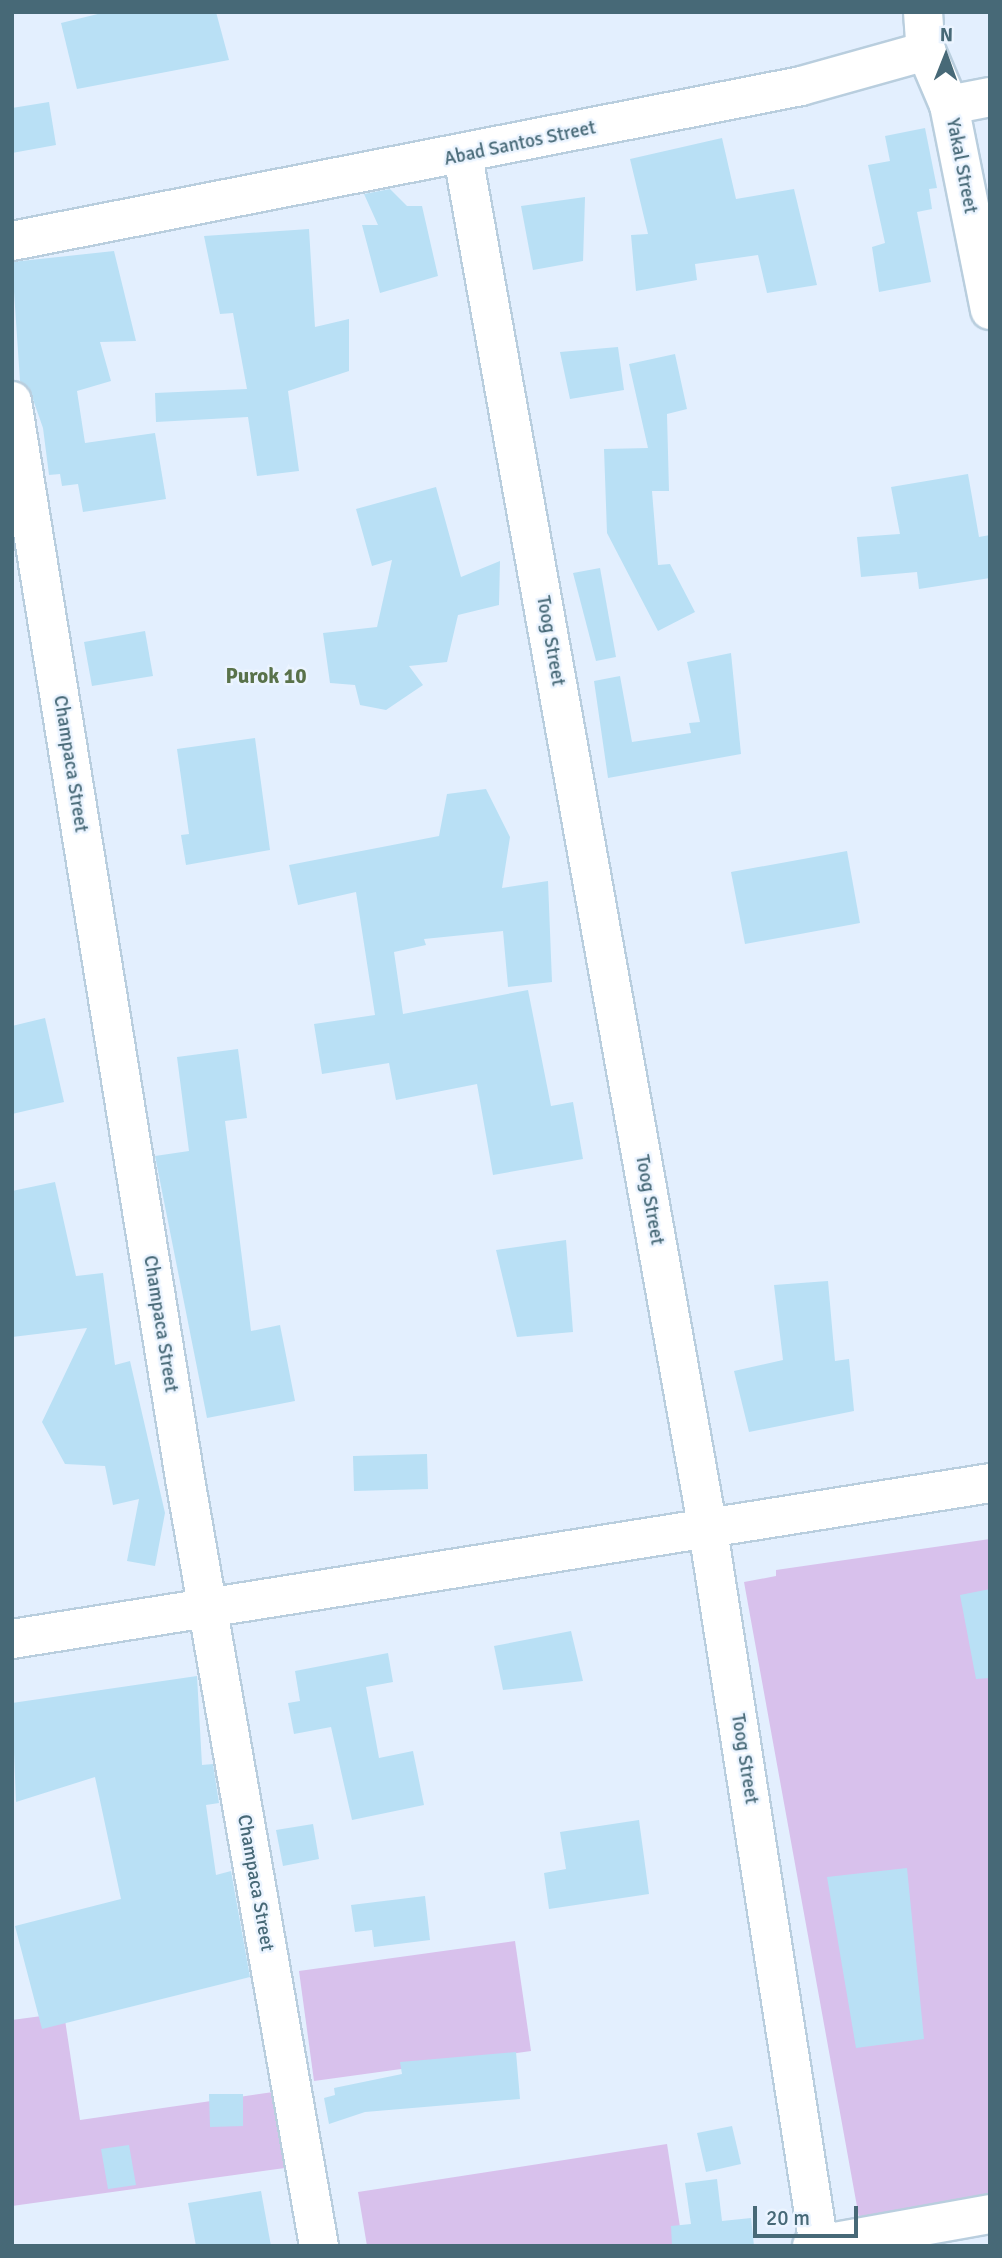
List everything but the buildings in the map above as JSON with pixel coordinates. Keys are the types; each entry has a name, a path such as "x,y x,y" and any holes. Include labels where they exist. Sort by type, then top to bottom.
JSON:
{"street":[{"path":"923,12 926,51 949,105 990,97"},
{"name":"Abad Santos Street","path":"12,241 463,156 801,86 926,51"},
{"name":"Yakal Street","path":"949,105 990,310"},
{"name":"Toog Street","path":"463,156 708,1530 817,2245"},
{"name":"Champaca Street","path":"12,401 206,1606 319,2246"},
{"path":"12,1639 990,1483"},
{"path":"817,2245 990,2214"}],"shaded area":[{"path":"990,1539 990,2200 860,2223 744,1582 776,1576 776,1570"},
{"path":"515,1941 531,2051 314,2081 299,1971"},
{"path":"64,2013 80,2120 280,2091 292,2167 12,2206 12,2020"},
{"path":"667,2144 683,2246 367,2246 358,2192"}],"district":[{"name":"Purok 10","path":"266,676"}]}
